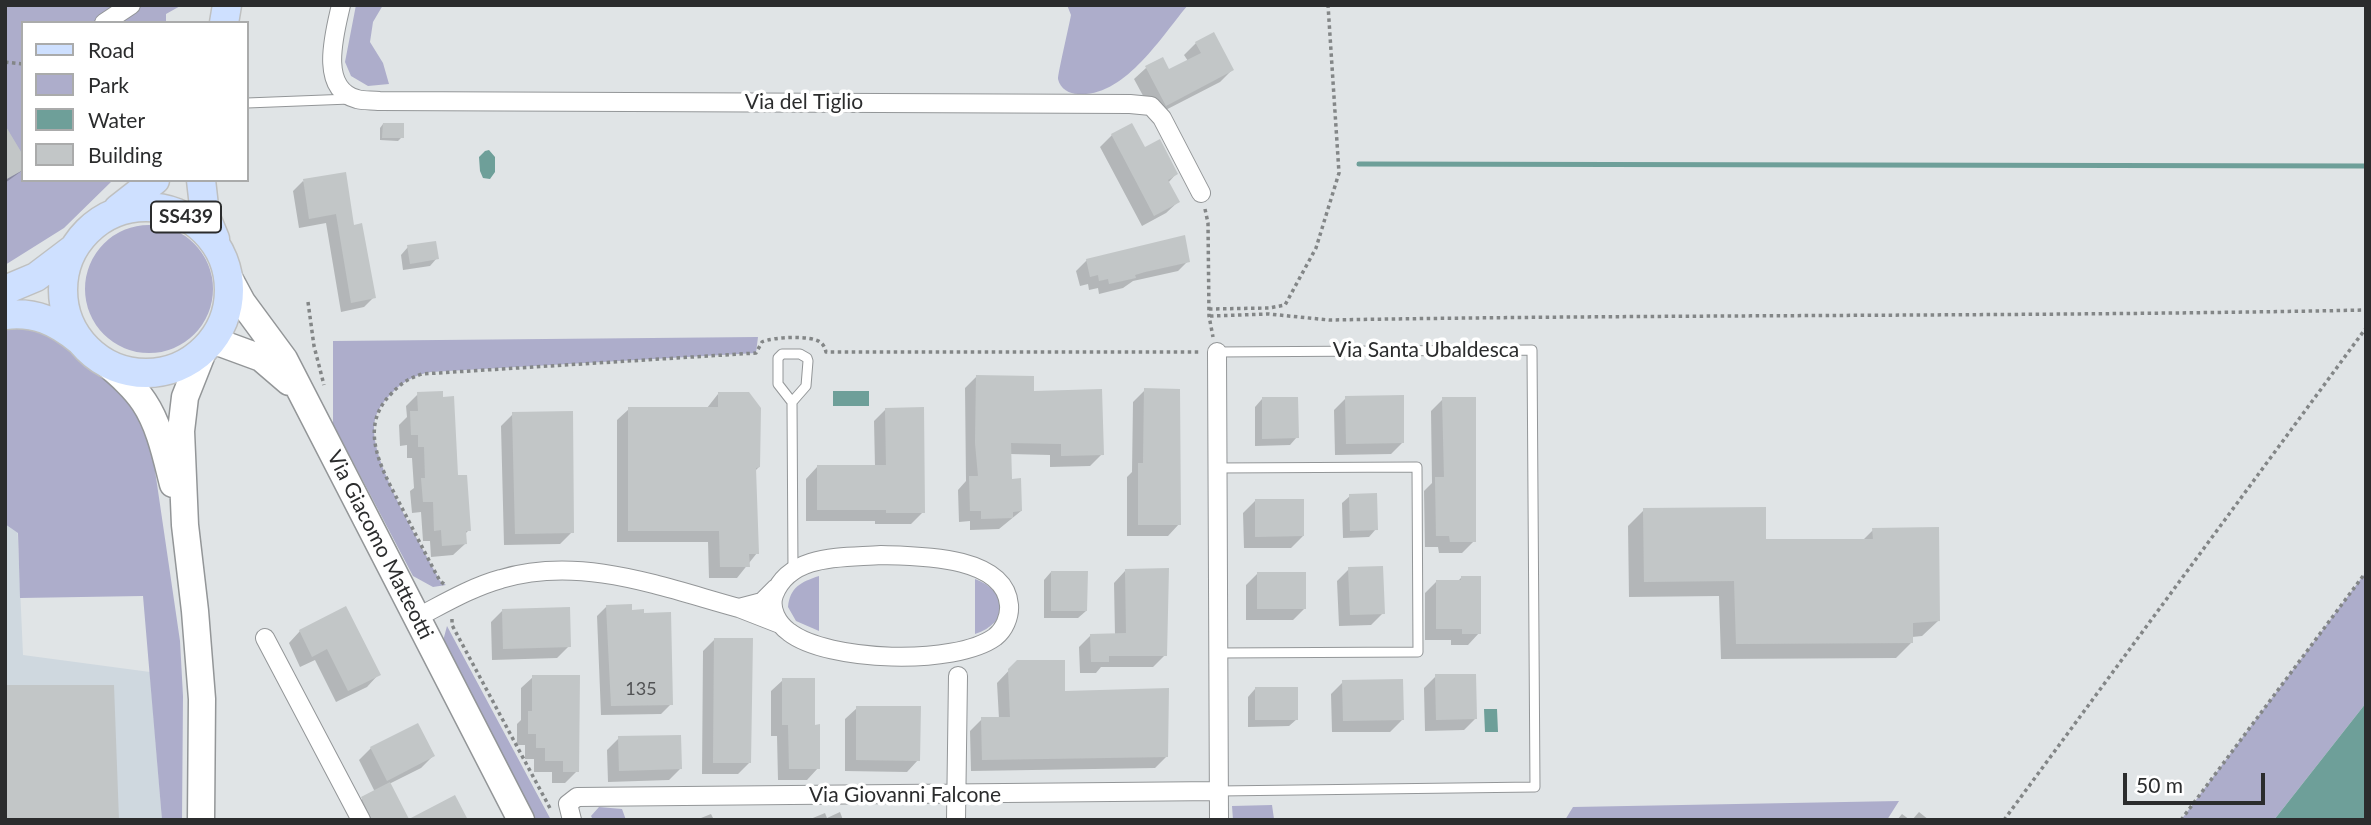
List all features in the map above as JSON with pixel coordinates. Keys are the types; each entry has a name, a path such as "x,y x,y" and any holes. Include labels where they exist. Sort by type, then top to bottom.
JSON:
{"main road":[{"path":"110,214 152,182"},
{"path":"201,182 205,215 226,268 226,313 208,345 185,397 181,431 185,525 201,686 201,820"},
{"name":"SS439","path":"208,345 191,360 164,372 134,372 106,363 81,342 71,326 63,292 66,265 73,249 86,232 110,214 145,206 173,211 195,222 207,234 226,268"},
{"path":"5,290 48,269 73,249"},
{"name":"Via Giacomo Matteotti","path":"226,268 242,302 318,401 418,617 522,820"},
{"path":"5,315 41,317 60,324 81,342"},
{"path":"208,345 261,358 291,385 318,401"},
{"path":"106,363 127,382 154,421 185,525"}],"street":[{"path":"107,21 131,5"},
{"path":"341,5 334,35 332,70 344,93 356,99"},
{"name":"Via del Tiglio","path":"356,99 1116,103 1151,106 1162,118 1201,193"},
{"path":"1217,352 1219,820"},
{"path":"739,608 762,602 778,585 793,570 825,559 881,555 948,560 978,568 999,580 1009,603 1008,614 1006,623 996,637 974,647 927,655 889,657 836,652 790,634 780,624 772,599 778,585"},
{"path":"418,617 464,593 502,578 538,571 563,570 635,579 739,608 780,624"},
{"path":"265,638 361,820"},
{"path":"956,820 958,676 962,661 974,647"},
{"path":"927,655 937,657 958,676"},
{"name":"Via Giovanni Falcone","path":"572,820 568,809 570,800 592,796 1219,791"}],"lane":[{"path":"248,103 356,99"},
{"name":"Via Santa Ubaldesca","path":"1217,352 1532,350 1535,773 1535,786 1219,791"},
{"path":"792,402 808,381 807,358 800,354 782,354 778,358 778,384 792,402 793,570"},
{"path":"1217,468 1417,467 1418,626 1418,652 1218,653"}],"path":[{"path":"1209,309 1269,308 1285,304 1316,248 1339,173 1328,5"},
{"path":"827,352 1217,352 1209,316 1208,223 1201,193"},
{"path":"308,302 318,401"},
{"path":"1209,316 1269,314 1329,320 2366,310"},
{"path":"2004,820 2366,328"},
{"path":"452,584 446,585 440,581 379,460 374,444 377,411 404,383 431,372 756,353 762,342 773,338"},
{"path":"2181,820 2366,572"},
{"path":"458,610 451,621 452,625 557,820"}],"shaded area":[{"path":"5,451 14,451 23,655 150,672 162,820 5,820"}],"green space":[{"path":"5,5 182,5 166,14 166,21 21,21 21,182 111,182 64,228 5,265"},
{"path":"356,5 383,5 373,22 370,42 383,63 389,84 368,86 351,76 345,62"},
{"path":"1067,5 1188,5 1126,76 1095,93 1078,94 1066,90 1058,79 1071,15"},
{"path":"149,225 174,230 194,244 208,264 213,289 208,314 194,334 174,348 149,353 124,348 104,334 90,314 85,289 90,264 104,244 124,230"},
{"path":"14,324 58,337 86,365 130,394 152,450 180,641 183,696 182,820 162,820 143,596 20,598 18,533 5,524 5,326"},
{"path":"758,337 756,353 431,372 414,377 399,386 377,414 374,423 376,444 389,484 440,581 446,585 433,587 413,576 333,424 333,341"},
{"path":"2366,572 2366,703 2274,820 2181,820"},
{"path":"819,576 819,631 796,621 788,607 797,586"},
{"path":"975,579 994,591 1000,607 994,622 975,634"},
{"path":"447,626 551,820 535,820 443,641"},
{"path":"1899,801 1887,820 1565,820 1573,807"},
{"path":"1272,805 1274,819 1317,820 1233,820 1232,806"},
{"path":"599,807 622,809 626,820 593,820 591,816"}],"water":[{"path":"489,150 495,157 495,172 490,179 483,178 479,157"},
{"path":"833,391 869,391 869,406 833,406"},
{"path":"2366,703 2366,820 2274,820"},
{"path":"1484,709 1497,709 1498,732 1485,732"}],"building":[{"path":"1214,32 1234,70 1166,106 1145,66 1163,57 1169,69 1201,53 1195,42"},
{"path":"383,123 404,123 404,138 382,138"},
{"path":"1132,123 1145,147 1160,139 1178,174 1168,180 1180,202 1154,216 1111,134"},
{"path":"5,125 21,152 21,171 5,180"},
{"path":"346,172 354,225 362,223 376,298 351,303 336,214 309,219 303,179"},
{"path":"1185,235 1190,262 1145,272 1135,275 1136,278 1109,284 1108,279 1099,281 1098,275 1090,277 1086,259"},
{"path":"436,241 439,259 410,264 407,245"},
{"path":"976,375 1034,376 1034,391 1102,389 1104,455 1061,456 1061,444 1011,443 1012,479 1021,478 1022,511 1013,512 1013,518 981,519 981,511 970,511 969,476 978,476 975,443"},
{"path":"1144,388 1180,389 1181,525 1138,525 1138,463 1143,463"},
{"path":"443,391 443,397 454,396 458,475 467,475 471,531 466,531 467,544 442,546 441,530 434,531 433,502 423,502 421,478 425,478 424,447 418,447 418,435 411,435 410,411 418,411 417,392"},
{"path":"718,392 749,392 761,408 760,467 756,468 759,554 749,554 750,567 720,567 719,531 628,531 628,407 718,407"},
{"path":"1404,395 1404,443 1346,444 1345,396"},
{"path":"1262,397 1298,397 1299,438 1262,439"},
{"path":"1442,397 1476,397 1476,542 1450,542 1449,536 1436,536 1435,477 1444,477"},
{"path":"924,407 925,513 817,510 817,465 886,465 885,408"},
{"path":"573,411 574,533 515,534 512,412"},
{"path":"1377,493 1378,530 1350,531 1349,494"},
{"path":"1255,499 1304,499 1304,536 1255,537"},
{"path":"1766,507 1766,539 1873,539 1872,528 1939,527 1940,621 1913,623 1913,643 1736,644 1734,581 1644,582 1643,508"},
{"path":"1383,566 1385,614 1350,615 1348,567"},
{"path":"1169,568 1167,656 1109,656 1109,662 1091,662 1090,634 1126,633 1125,569"},
{"path":"1051,571 1088,571 1087,611 1051,611"},
{"path":"1257,572 1306,572 1306,609 1257,609"},
{"path":"1461,576 1481,576 1481,634 1462,634 1462,629 1436,629 1436,580 1461,580"},
{"path":"632,604 632,610 644,609 644,613 671,612 673,705 611,706 606,605"},
{"path":"346,606 381,675 348,691 327,649 312,657 299,630"},
{"path":"570,607 571,647 503,649 502,609"},
{"path":"714,638 753,638 751,763 713,763"},
{"path":"1017,660 1065,660 1065,691 1169,688 1168,757 982,760 981,717 1010,717 1008,669"},
{"path":"1435,674 1476,674 1477,719 1436,720"},
{"path":"532,675 580,675 579,772 563,772 563,761 545,761 545,748 536,748 536,734 528,734 528,711 532,711"},
{"path":"782,678 815,678 815,725 820,724 820,769 789,769 788,725 782,725"},
{"path":"1403,679 1404,720 1343,721 1342,680"},
{"path":"5,685 114,685 119,820 5,820"},
{"path":"1255,687 1298,687 1298,720 1255,720"},
{"path":"856,706 921,706 920,761 856,760"},
{"path":"418,723 435,756 387,781 370,747"},
{"path":"681,735 682,769 619,771 618,736"},
{"path":"390,782 409,819 455,795 468,820 372,820 361,797"}],"waterway":[{"path":"1359,164 2366,166"}]}
